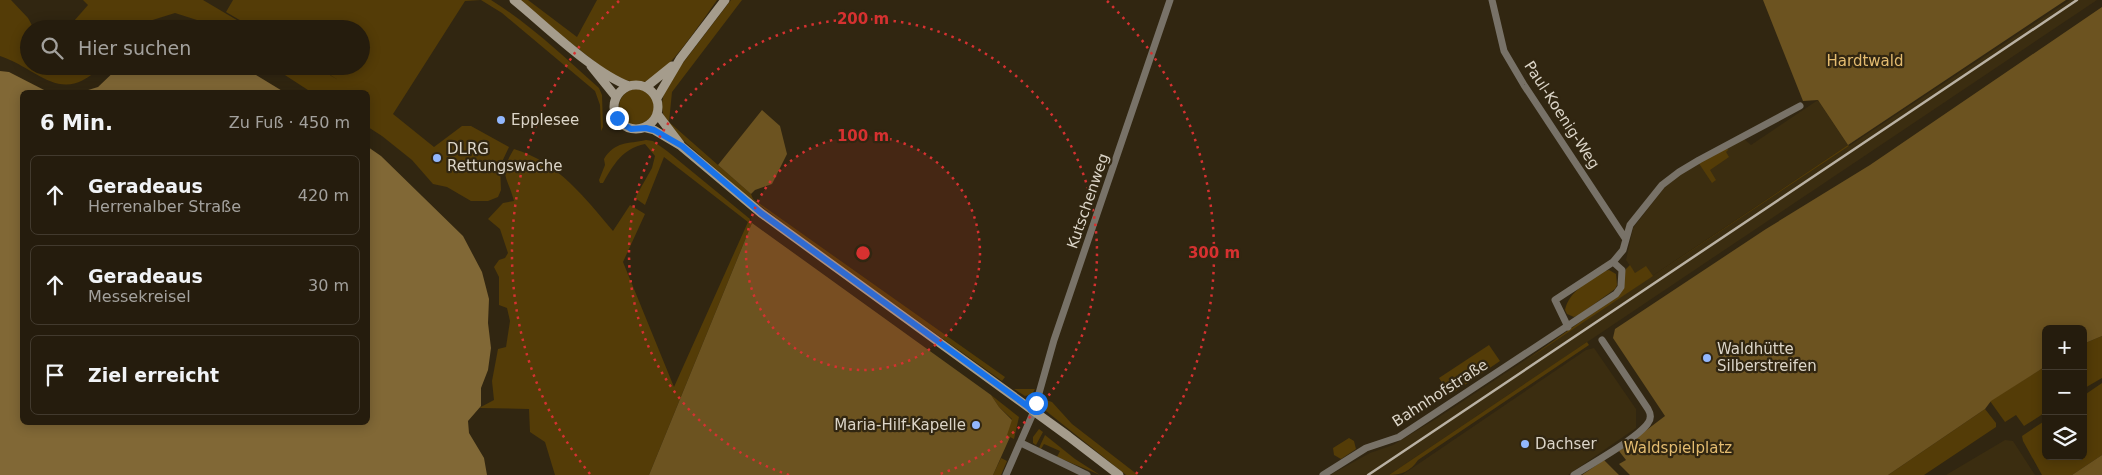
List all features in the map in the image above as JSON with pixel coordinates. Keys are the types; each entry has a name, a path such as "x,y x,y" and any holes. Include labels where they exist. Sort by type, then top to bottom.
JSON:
{"main road":[{"path":"514,0 587,62 617,82 629,86"},
{"path":"657,98 680,59 725,0"},
{"path":"646,87 680,59"},
{"path":"587,62 616,97"},
{"path":"646,128 658,115 659,103 657,98 646,87 640,85 624,88 616,97 614,108 617,118 621,123 631,129 646,128 654,130 682,146 761,213 1119,475"},
{"path":"658,115 682,146"}],"street":[{"name":"Kutschenweg","path":"1021,443 1034,411 1054,340 1170,0"},
{"name":"Paul-Koenig-Weg","path":"1492,0 1504,50 1524,85 1625,238"},
{"path":"1568,327 1555,300 1613,262 1623,250 1630,225 1662,185 1679,172 1800,106"},
{"name":"Bahnhofstraße","path":"1323,475 1366,448 1399,437 1616,294 1621,288 1622,270 1613,262"},
{"path":"1574,475 1640,431 1650,421 1651,414 1602,340"},
{"path":"1006,475 1021,443 1087,475"}],"shaded area":[{"path":"0,0 11,0 29,20 20,20 20,65 0,56"},
{"path":"83,0 203,0 237,20 197,20 175,13 153,20 75,20 88,5"},
{"path":"233,0 481,0 465,1 393,114 434,147 462,126 471,126 509,147 500,166 501,190 498,197 488,201 471,201 447,187 433,184 412,160 370,128 370,90 308,90 285,75 330,75 338,80 330,75 370,75 370,20 240,20 226,12"},
{"path":"481,0 491,0 520,20 599,88 602,95 603,127 601,131 600,105 595,91 502,13"},
{"path":"517,0 528,0 577,37 597,0 717,0 685,45 665,68 649,81 640,82 614,77"},
{"path":"731,0 742,0 672,92 669,122 751,194 753,199 1005,377 1002,381 814,247 740,190 670,129 666,123 662,105 664,93 670,80"},
{"path":"2070,0 2097,0 1389,475 1330,475 1370,453 1393,445 1439,417"},
{"path":"0,71 9,72 44,90 20,90 20,425 370,425 370,148 381,156 463,236 482,272 489,299 488,323 491,348 488,370 481,388 481,406 468,421 469,433 484,458 487,475 0,475"},
{"path":"37,75 90,75 74,84 62,84"},
{"path":"111,75 256,75 281,90 88,90 98,87"},
{"path":"637,89 644,90 650,94 654,100 654,114 650,120 644,124 637,125 630,124 624,120 620,114 619,107 620,100 624,94 630,90"},
{"path":"1818,100 1848,145 1631,290 1637,276 1626,260 1633,228 1664,188 1682,173 1743,138 1751,145"},
{"path":"646,140 653,141 667,151 750,219 749,222 752,223 649,475 555,475 545,442 530,432 529,409 479,408 494,400 492,381 498,349 506,347 510,321 507,308 499,305 499,277 494,267 508,253 500,229 488,219 503,203 514,201 505,170 514,149 544,163 570,182 613,231 630,205 645,214 623,262 674,387 748,222 664,157 645,205 635,198 652,168 655,156 645,144 637,146 620,158 603,183 600,183 599,180 605,165 604,159 608,153 622,144"},
{"path":"1849,146 1525,361 1614,298 1626,269 1630,265 1635,273 1646,266 1653,276"},
{"path":"1727,147 1728,150 1726,152 1729,157 1710,170 1716,180 1712,183 1698,162"},
{"path":"1609,270 1616,274 1617,285 1615,289 1579,315 1574,317 1567,314 1565,310 1567,303 1575,292 1604,271"},
{"path":"2102,336 2102,378 2087,387 2087,370 2087,342"},
{"path":"1587,342 1589,345 1418,460 1409,470 1389,475"},
{"path":"1489,345 1500,361 1450,395 1439,378"},
{"path":"1594,348 1636,409 1636,428 1568,475 1402,475 1586,350"},
{"path":"2042,368 2042,415 2024,426 2016,415 2005,422 1990,401"},
{"path":"2102,383 2102,455 2072,475 2042,475 2022,436 2042,423 2042,460 2087,460 2087,393"},
{"path":"1014,389 1035,389 1032,394 1025,396"},
{"path":"991,395 1019,417 1014,439 1006,435 1012,419 999,407"},
{"path":"1043,399 1052,402 1072,424 1138,475 1126,475 1041,407"},
{"path":"1985,409 1996,423 1996,427 1924,475 1888,475"},
{"path":"1039,429 1043,432 1036,445 1033,443 1033,437"},
{"path":"1045,435 1075,459 1100,475 1057,457 1060,451 1044,444 1041,449 1039,448"},
{"path":"1349,438 1354,441 1356,449 1341,459 1334,455 1333,448"},
{"path":"2005,440 2013,441 2035,475 1946,475"},
{"path":"1001,458 1007,461 1001,475 993,475"}],"green space":[{"name":"Hardtwald","path":"1763,0 2066,0 1848,145 1818,100 1803,101"},
{"name":"Waldspielplatz","path":"2102,7 2102,336 2087,342 2087,325 2042,325 2042,369 1991,401 1985,409 1888,475 1630,475 1619,464 1626,460 1619,451 1665,416 1613,338 1615,329 1766,229 1870,165"},
{"path":"762,110 780,126 787,154 772,184 755,190 751,194 718,165"},
{"path":"752,223 991,395 999,407 1012,420 1007,435 1010,437 993,475 649,475"},
{"path":"2102,455 2102,475 2072,475"},
{"path":"1604,460 1619,475 1582,475"}],"railway":[{"path":"1368,475 2077,0"}],"place":[{"name":"Epplesee","path":"501,120"},
{"name":"DLRG Rettungswache","path":"437,158"},
{"name":"Waldhütte Silberstreifen","path":"1707,358"},
{"name":"Maria-Hilf-Kapelle","path":"976,425"},
{"name":"Dachser","path":"1525,444"}],"route":[{"path":"617,118 626,127 639,130 646,128 654,130 682,146 761,213 1034,411 1036,403"}]}
